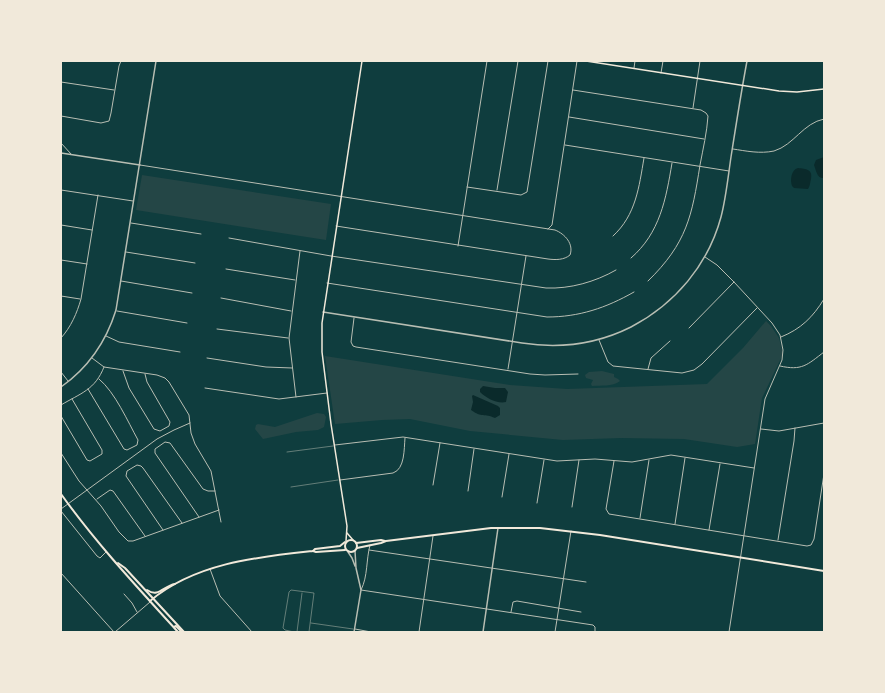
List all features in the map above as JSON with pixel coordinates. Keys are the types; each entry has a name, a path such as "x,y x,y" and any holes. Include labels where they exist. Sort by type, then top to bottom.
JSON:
{"main road":[{"path":"347,551 344,546 347,533 322,343 323,312 327,283 362,61"},
{"path":"586,61 788,92 824,89"},
{"path":"61,494 107,552 178,632"},
{"path":"144,589 155,593 170,585 209,569 246,560 313,551 352,552 357,548 386,541 434,534 498,528 571,530 824,571"},
{"path":"347,533 356,543 357,548"},
{"path":"313,551 315,549 340,546 352,540"},
{"path":"356,543 381,540 386,541"},
{"path":"117,563 125,567 183,632"},
{"path":"150,601 175,584"},
{"path":"174,627 176,626 183,632"}],"street":[{"path":"61,116 101,123 110,119 121,61"},
{"path":"61,387 92,358 106,336 116,310 156,61"},
{"path":"458,246 487,61"},
{"path":"497,191 518,61"},
{"path":"467,187 521,195 526,193 528,190 548,61"},
{"path":"548,229 552,224 577,61"},
{"path":"634,69 635,61"},
{"path":"661,73 663,61"},
{"path":"692,108 700,61"},
{"path":"323,312 512,342 554,346 571,345 599,340 640,323 670,301 705,257 713,239 721,217 747,61"},
{"path":"61,82 115,90"},
{"path":"573,90 692,108 702,110 706,113 708,120 705,139 693,208 686,229 677,247 648,281"},
{"path":"569,117 705,139"},
{"path":"733,148 762,153 774,151 787,144 810,124 824,119"},
{"path":"61,142 72,155"},
{"path":"564,145 729,171"},
{"path":"61,153 548,229 559,232 568,240 572,250 568,257 557,260 458,246 336,226"},
{"path":"613,236 627,220 635,204 644,158"},
{"path":"631,258 649,238 658,221 665,201 672,162"},
{"path":"61,190 134,201"},
{"path":"61,338 71,324 81,299 88,264 98,195"},
{"path":"130,223 201,234"},
{"path":"61,225 93,230"},
{"path":"229,238 331,256 546,288 571,286 589,282 616,270"},
{"path":"296,397 289,338 295,280 300,250"},
{"path":"126,252 195,263"},
{"path":"508,370 526,256"},
{"path":"705,257 717,265 758,307 776,328 781,338 783,350 780,366 766,394 729,632"},
{"path":"61,260 88,264"},
{"path":"226,269 295,280"},
{"path":"121,281 192,293"},
{"path":"689,328 734,282"},
{"path":"327,283 547,316 582,314 613,304 634,292"},
{"path":"61,296 81,299"},
{"path":"221,298 292,311"},
{"path":"781,338 798,329 805,323 824,299"},
{"path":"599,340 605,356 612,366 619,368 682,373 694,370 702,364 758,307"},
{"path":"116,310 187,323"},
{"path":"354,317 350,339 352,344 356,346 540,375 578,374"},
{"path":"217,329 289,338"},
{"path":"106,336 123,343 180,352"},
{"path":"648,370 651,358 670,341"},
{"path":"780,366 793,369 801,368 824,352"},
{"path":"92,358 104,367 167,379 188,415 192,438 209,466 214,480 221,522"},
{"path":"207,358 266,367 292,368"},
{"path":"61,405 88,390 98,379 104,367"},
{"path":"123,370 129,388 154,429 160,431 169,426 170,422 147,382 145,374"},
{"path":"61,372 68,382"},
{"path":"88,390 124,449 127,450 137,445 138,440 107,387 98,379"},
{"path":"205,388 279,399 328,393"},
{"path":"61,416 87,460 90,461 102,454 102,450 72,399"},
{"path":"107,552 100,558 96,556 61,510 86,490 158,439 190,423"},
{"path":"760,429 779,431 824,423"},
{"path":"778,541 794,441 794,428"},
{"path":"335,445 406,437 557,461 595,459 632,462 671,455 754,468"},
{"path":"340,480 393,473 398,470 401,466 406,437"},
{"path":"199,517 155,453 155,449 165,442 170,443 203,489 208,491 216,491"},
{"path":"433,485 440,442"},
{"path":"468,491 474,448"},
{"path":"61,453 86,490 96,500 125,540 131,541 219,510"},
{"path":"502,497 509,454"},
{"path":"674,524 685,457"},
{"path":"537,503 544,459"},
{"path":"639,519 649,459"},
{"path":"572,507 579,460"},
{"path":"614,460 606,509 607,512 639,519 804,546 811,545 814,539 824,474"},
{"path":"709,530 720,463"},
{"path":"163,530 126,476 127,471 137,465 141,466 182,523"},
{"path":"96,500 110,490 113,491 145,536"},
{"path":"483,632 498,528"},
{"path":"555,632 571,530"},
{"path":"419,632 434,534"},
{"path":"371,545 361,590 355,631 371,632"},
{"path":"369,550 586,582"},
{"path":"347,551 356,568 361,590"},
{"path":"355,551 356,568"},
{"path":"209,569 220,596 252,632"},
{"path":"61,573 114,632 150,601"},
{"path":"361,590 593,625 595,627 595,632"},
{"path":"124,594 132,603 137,613"},
{"path":"511,612 512,605 515,601 581,612"}],"lane":[{"path":"287,452 335,445"},
{"path":"291,487 340,480"},
{"path":"294,632 283,628 289,592 291,590 315,594 309,632"},
{"path":"297,632 303,591"},
{"path":"310,622 355,631"}],"shaded area":[{"path":"824,157 824,178 822,178 817,174 814,165 816,160"},
{"path":"798,168 808,170 811,173 810,186 808,189 794,188 792,186 792,176 794,171"},
{"path":"142,175 331,204 326,240 136,210"},
{"path":"766,321 779,338 783,354 762,398 755,444 737,447 684,439 621,438 563,440 470,431 410,419 335,424 325,356 510,385 567,389 707,384 743,348"},
{"path":"602,371 614,374 614,377 620,381 610,385 592,386 591,384 593,380 586,378 585,375 589,372"},
{"path":"483,386 505,388 508,392 506,402 495,401 485,396 480,392 480,389"},
{"path":"473,395 498,406 500,408 500,415 495,418 478,414 471,410"},
{"path":"317,413 324,414 326,417 324,427 318,430 296,432 263,439 255,429 256,425 258,424 275,427"}]}
